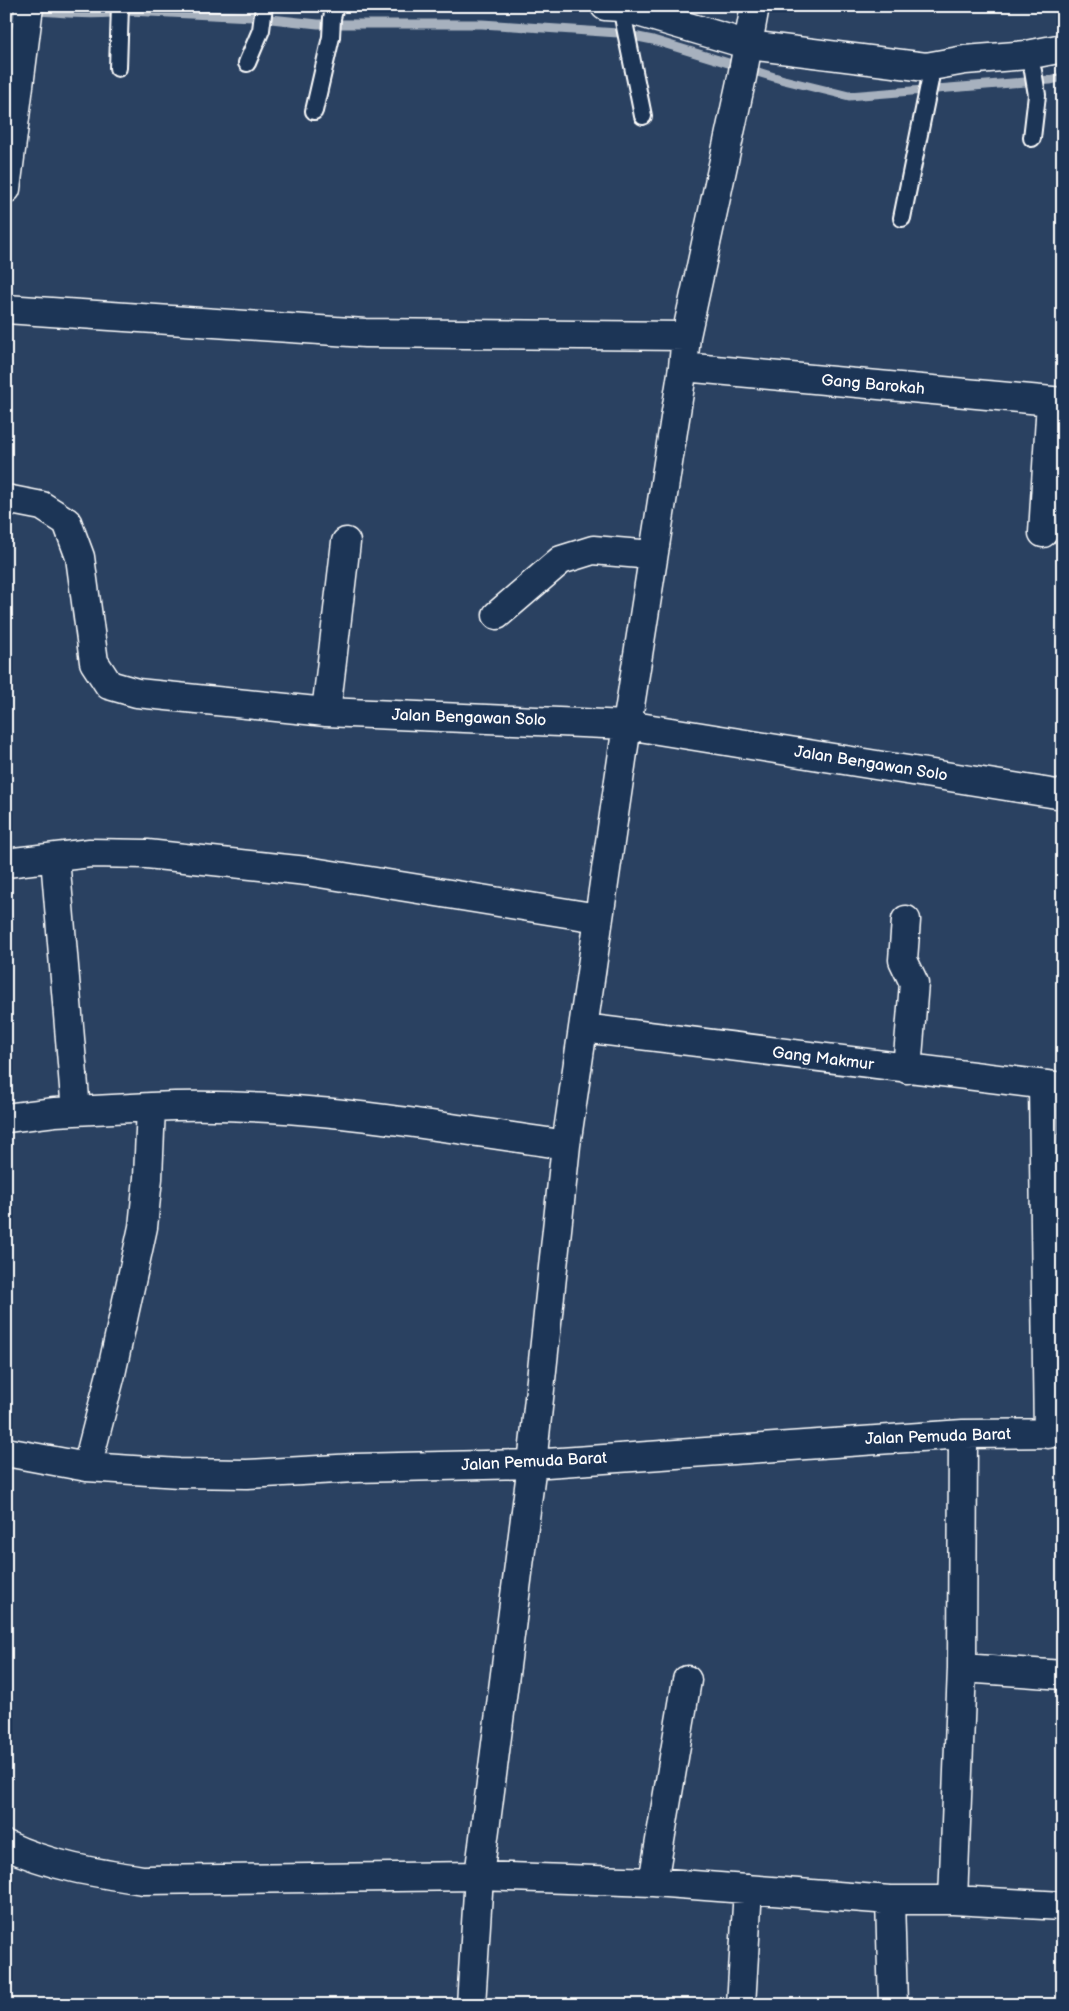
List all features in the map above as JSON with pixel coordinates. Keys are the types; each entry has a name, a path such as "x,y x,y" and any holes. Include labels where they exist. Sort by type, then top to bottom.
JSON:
{"street":[{"path":"471,2005 479,1876 532,1464 566,1145 598,918 683,367 686,336 746,59 755,6"},
{"path":"616,10 746,59 928,74 965,60 1030,63 1063,48"},
{"path":"6,188 29,14"},
{"path":"6,309 365,333 686,336"},
{"name":"Gang Barokah","path":"683,367 1057,402"},
{"path":"1043,533 1057,402"},
{"name":"Jalan Bengawan Solo","path":"6,499 42,506 67,522 80,556 94,662 109,684 137,693 326,712 627,725 1063,795"},
{"path":"326,712 346,542"},
{"path":"497,614 561,560 593,550 653,555"},
{"path":"6,864 90,853 147,854 307,871 598,918"},
{"path":"55,858 76,1111"},
{"path":"906,920 904,960 914,983 907,1069"},
{"name":"Gang Makmur","path":"583,1028 1053,1087"},
{"path":"1053,1087 1056,1434"},
{"path":"6,1118 55,1112 218,1105 395,1120 566,1145"},
{"path":"87,1467 111,1374 143,1227 148,1178 151,1107"},
{"path":"952,1900 962,1668 963,1434"},
{"name":"Jalan Pemuda Barat","path":"6,1452 87,1467 179,1473 247,1474 355,1468 532,1464 963,1434 1056,1434"},
{"path":"962,1668 1063,1675"},
{"path":"653,1882 687,1680"},
{"path":"6,1845 52,1863 92,1873 143,1880 479,1876 653,1882 890,1900 952,1900 1063,1906"},
{"path":"742,2005 748,1889"},
{"path":"890,1900 893,2005"}],"lane":[{"path":"247,62 261,30 264,8"},
{"path":"616,10 627,41 643,116"},
{"path":"118,68 120,11"},
{"path":"314,111 331,37 334,12"},
{"path":"1030,63 1037,95 1032,138"},
{"path":"902,218 926,99 928,74"}],"waterway":[{"path":"6,8 82,14 129,11 252,17 318,24 482,24 618,33 653,40 784,80 849,96 1050,80 1063,77"}]}
